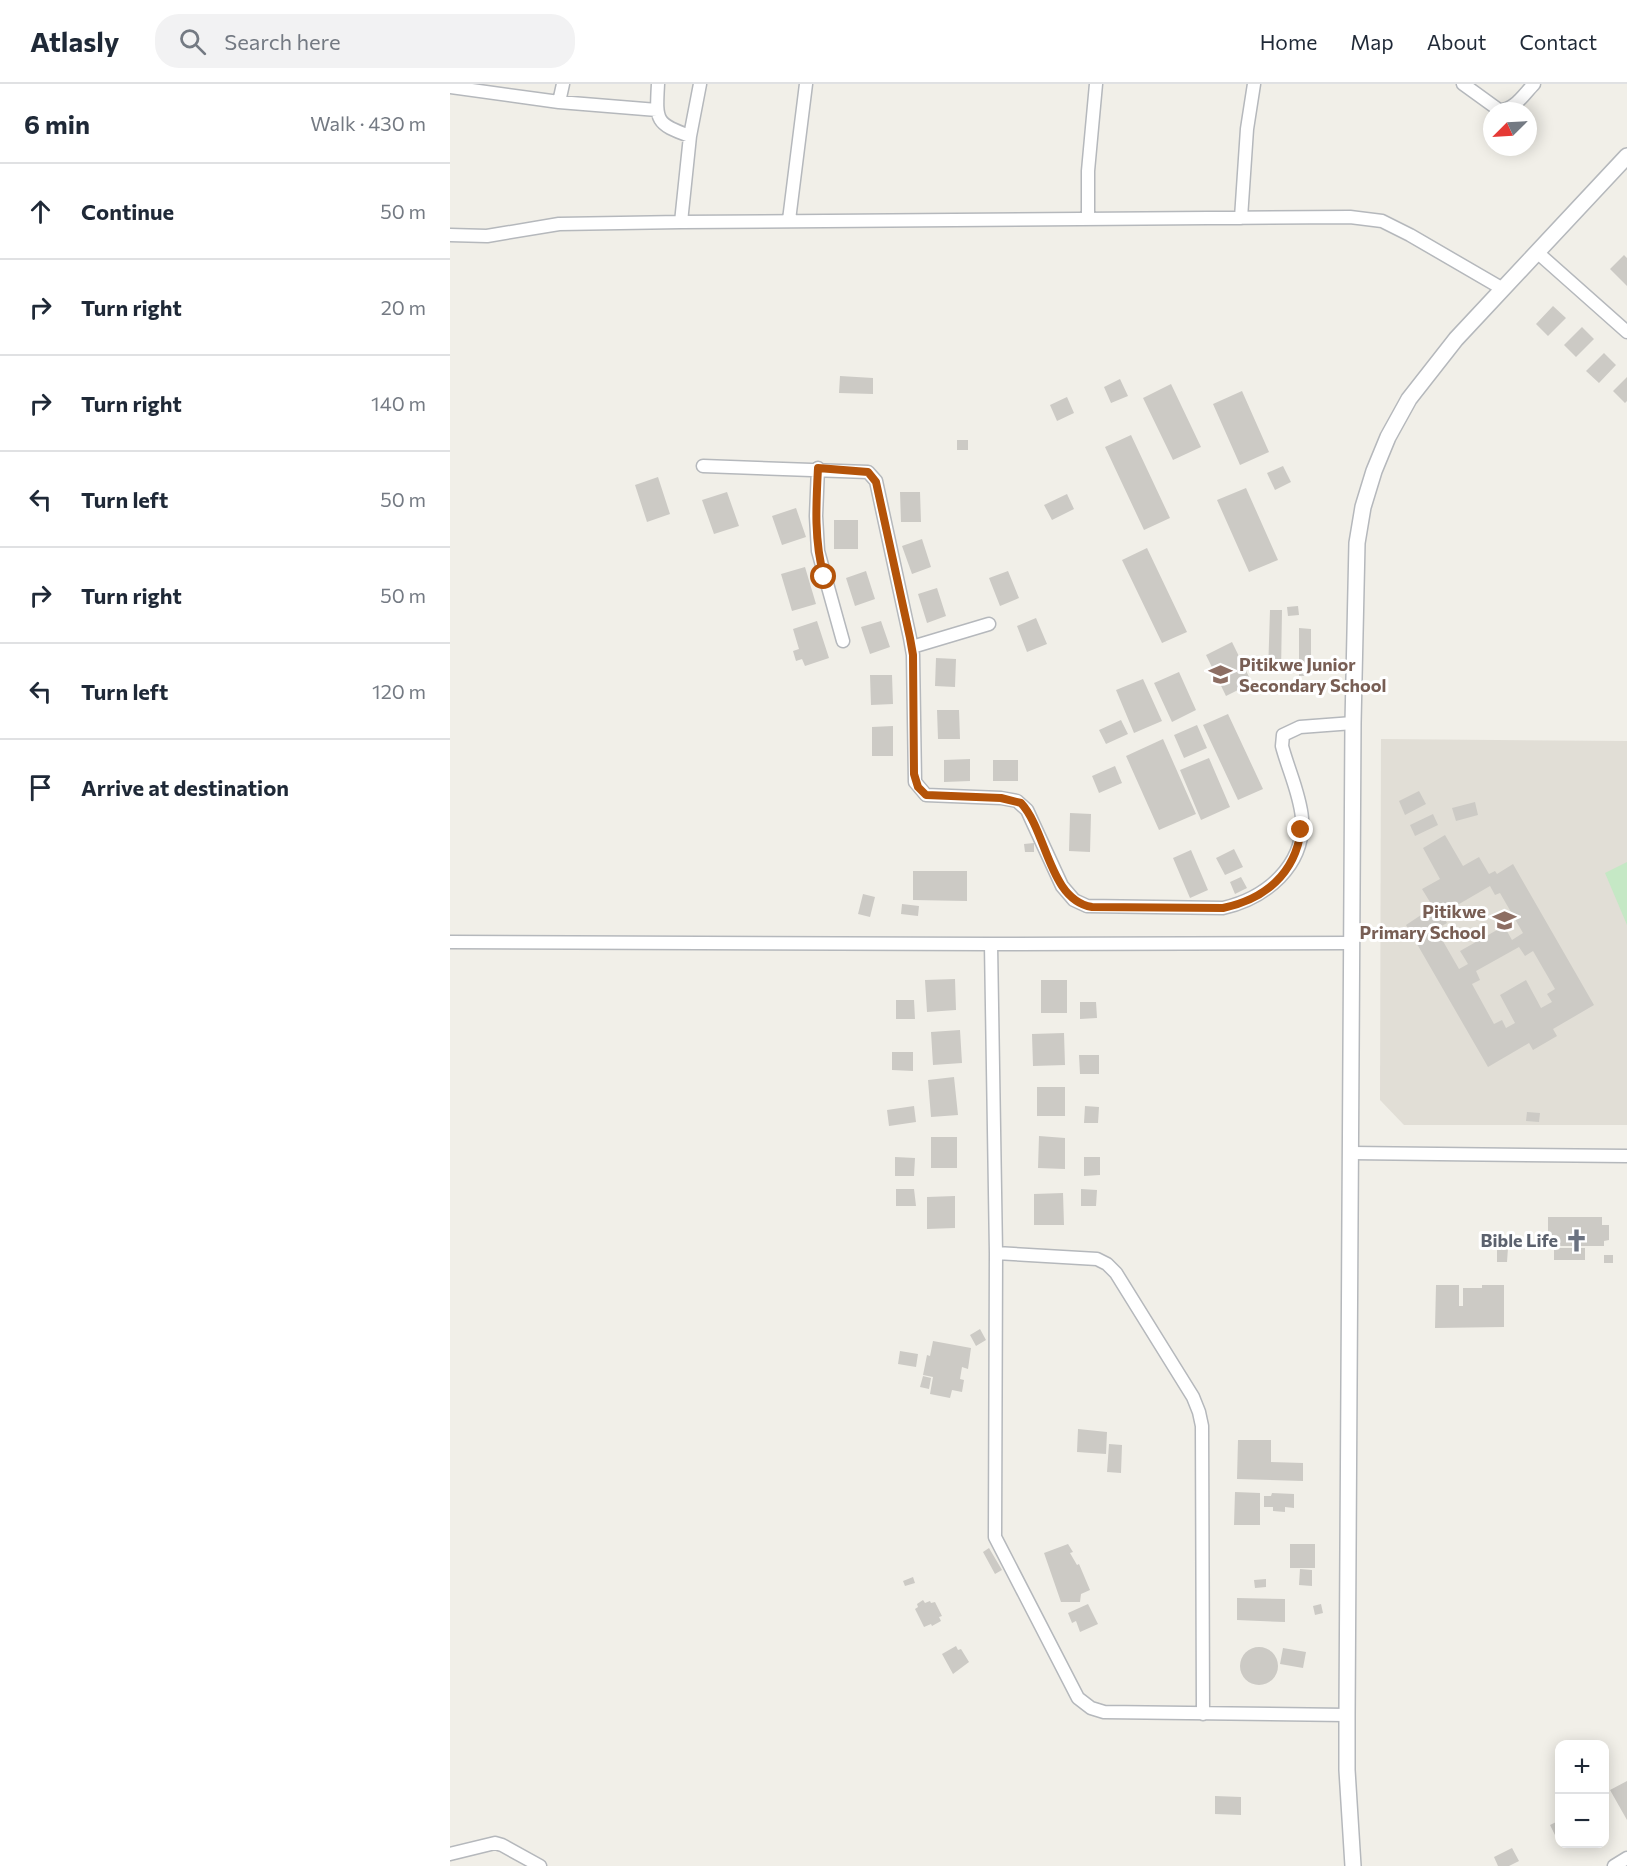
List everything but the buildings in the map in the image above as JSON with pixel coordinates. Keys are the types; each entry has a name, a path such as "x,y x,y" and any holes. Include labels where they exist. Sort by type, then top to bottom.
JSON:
{"street":[{"path":"559,102 563,84"},
{"path":"658,84 657,111 664,126 690,136"},
{"path":"681,222 690,136 700,84"},
{"path":"789,220 806,84"},
{"path":"1088,219 1089,160 1096,84"},
{"path":"1241,218 1247,129 1254,84"},
{"path":"1463,84 1499,110 1514,105 1534,84"},
{"path":"450,87 559,102 657,111"},
{"path":"1353,1866 1347,1770 1347,1715 1356,543 1363,507 1374,471 1388,437 1416,390 1456,339 1627,156"},
{"path":"450,235 487,236 559,224 789,220 1350,217 1382,221 1503,289"},
{"path":"1538,252 1627,331"},
{"path":"703,466 818,468 868,472 874,477 912,647 914,774 918,787 926,795 1001,798 1021,803 1027,810 1065,890 1074,900 1088,906 1223,908 1244,902 1267,889 1294,860 1301,830 1300,806 1282,746 1283,735 1300,727 1353,723"},
{"path":"818,468 816,516 818,551 843,641"},
{"path":"912,647 988,624"},
{"path":"450,942 1352,943"},
{"path":"991,944 996,1253 995,1538 1078,1698 1091,1708 1104,1712 1347,1715"},
{"path":"1351,1153 1627,1156"},
{"path":"996,1253 1097,1259 1107,1264 1116,1273 1193,1397 1202,1426 1203,1714"},
{"path":"457,1866 452,1853 495,1843 540,1866"},
{"path":"1614,1866 1627,1858"}],"shaded area":[{"name":"Pitikwe Primary School","path":"1381,739 1627,741 1627,1125 1404,1125 1380,1100"}],"green space":[{"path":"1627,862 1627,925 1605,873"}],"place":[{"name":"Pitikwe Junior Secondary School","path":"1221,674"},
{"name":"Pitikwe Primary School","path":"1504,921"},
{"name":"Bible Life","path":"1576,1240"}],"route":[{"path":"824,577 818,551 816,516 818,468 868,472 876,482 913,655 914,778 918,787 926,795 1001,798 1021,803 1030,816 1062,886 1077,902 1092,907 1223,908 1232,906 1258,896 1288,869 1294,860 1301,830"}]}
